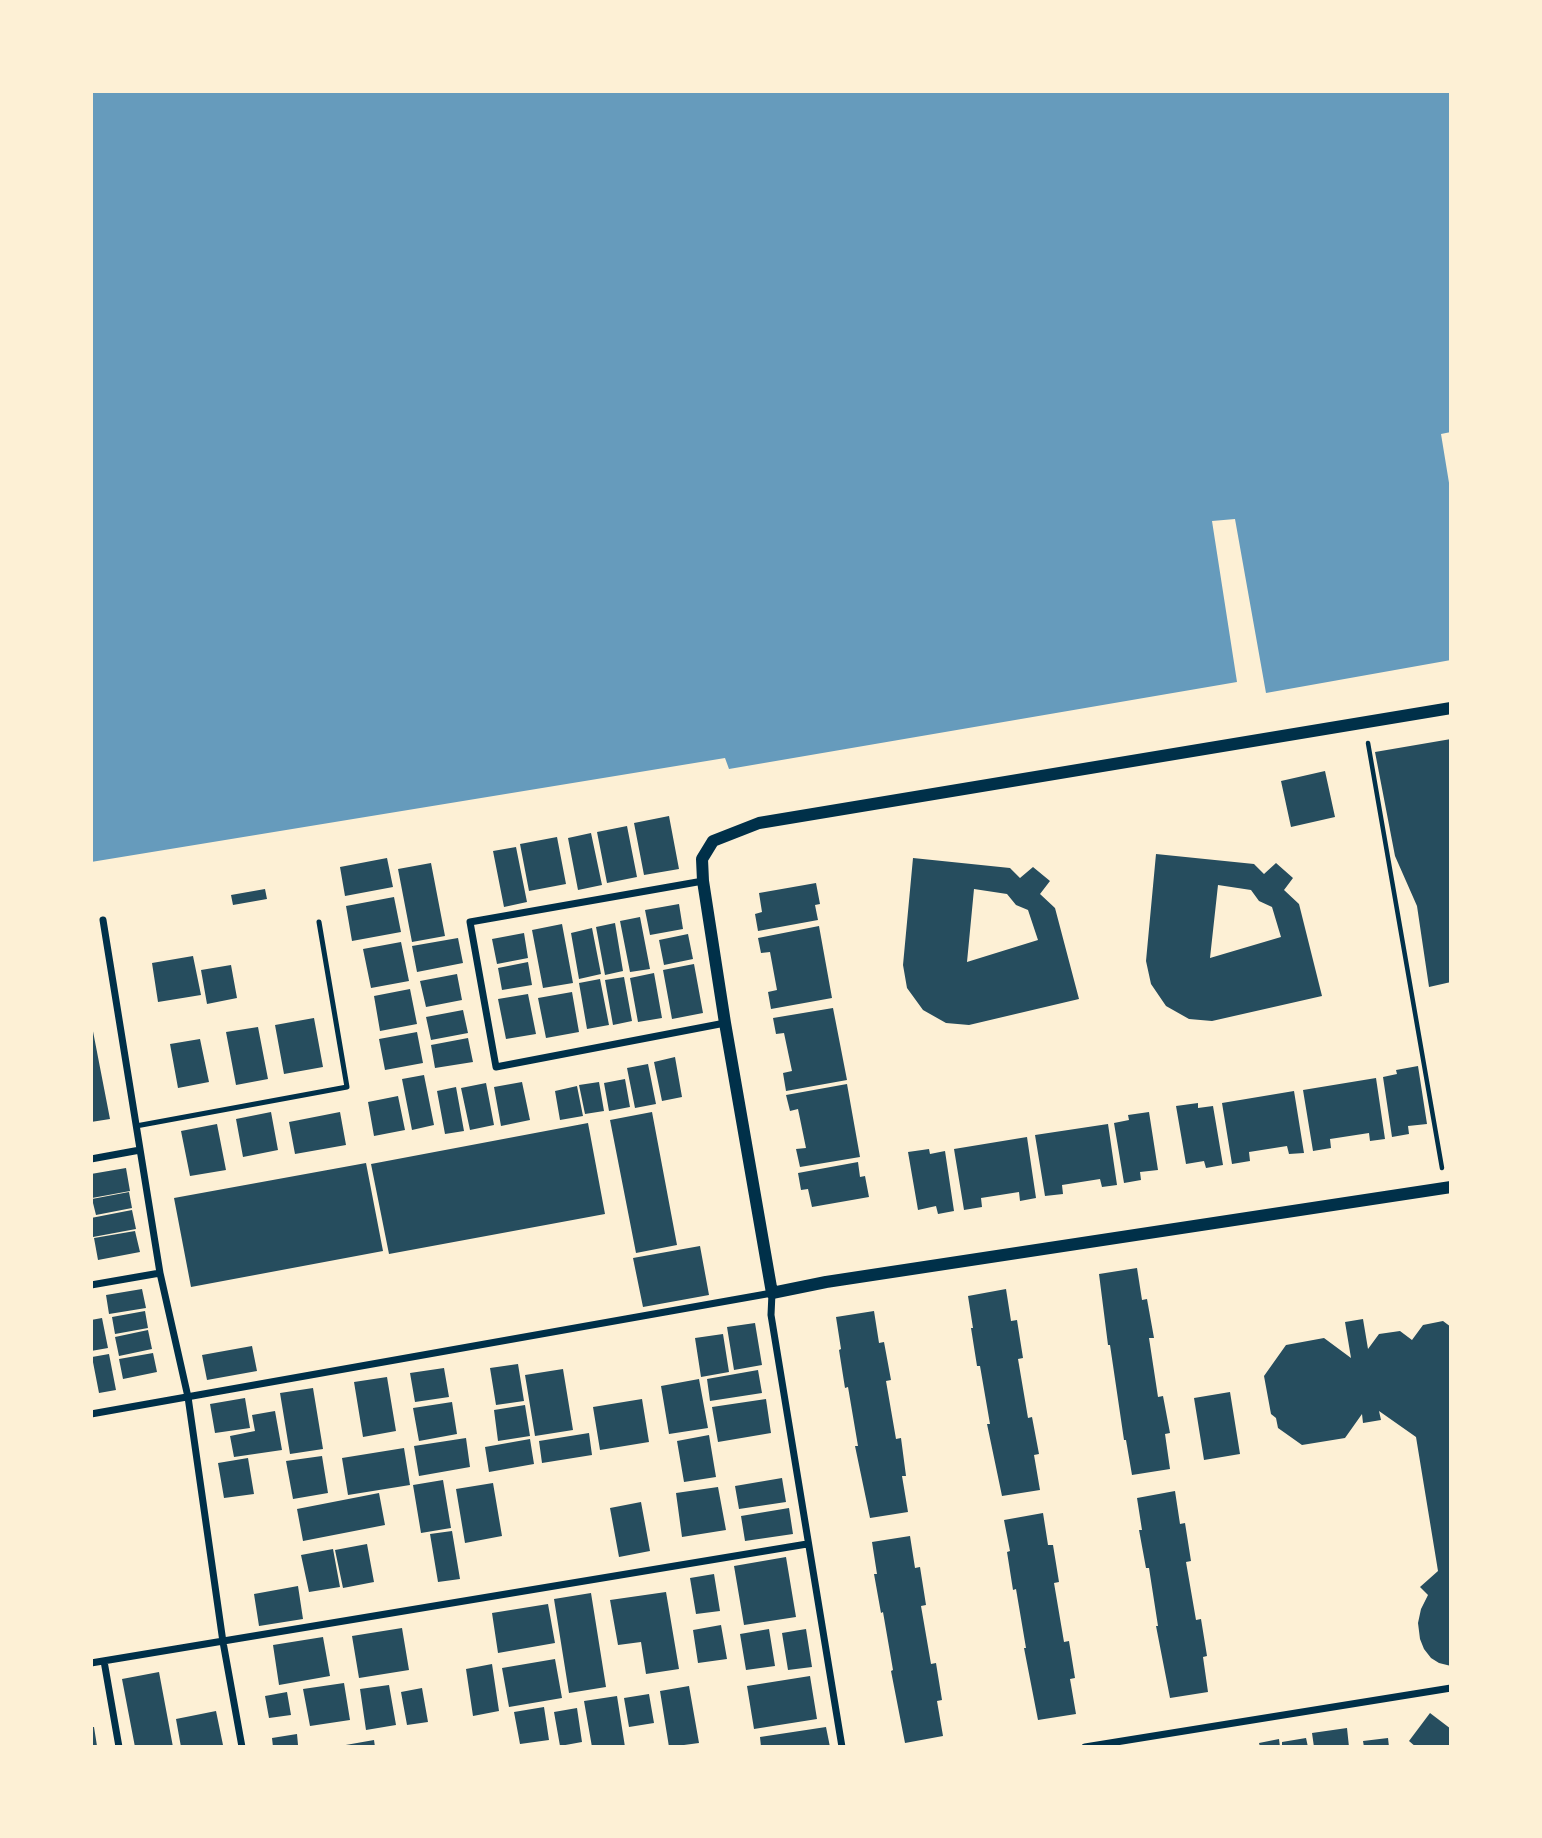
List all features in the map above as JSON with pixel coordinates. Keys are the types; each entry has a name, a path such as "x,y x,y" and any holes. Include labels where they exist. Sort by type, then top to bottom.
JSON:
{"street":[{"path":"842,1747 807,1544 771,1315 772,1293 725,1023 702,859 713,841 759,823 1451,708"},
{"path":"703,881 470,922 496,1067 725,1023"},
{"path":"103,920 160,1273 188,1397 223,1642 242,1747"},
{"path":"91,1158 140,1150"},
{"path":"91,1413 867,1276 1451,1187"},
{"path":"91,1285 160,1273"},
{"path":"91,1663 807,1544"},
{"path":"104,1661 119,1747"},
{"path":"1085,1747 1451,1688"}],"lane":[{"path":"136,1126 347,1087 319,922"}],"path":[{"path":"1368,743 1442,1169"}],"water":[{"path":"91,91 1451,91 1451,432 1441,434 1451,495 1451,660 1266,693 1235,519 1212,521 1237,682 729,769 725,758 91,862"}],"building":[{"path":"1451,739 1451,982 1429,987 1417,906 1395,856 1375,752"},
{"path":"1325,771 1335,817 1291,827 1281,781"},
{"path":"669,816 679,869 644,875 634,823"},
{"path":"627,826 637,877 607,883 597,832"},
{"path":"591,833 602,885 578,890 568,838"},
{"path":"557,837 566,884 529,891 520,844"},
{"path":"516,847 527,902 504,907 493,851"},
{"path":"1156,854 1254,864 1264,874 1276,863 1293,878 1284,890 1299,904 1322,996 1212,1021 1189,1019 1166,1006 1151,984 1146,961","holes":["1218,885 1251,890 1259,901 1272,907 1281,937 1210,958"]},
{"path":"387,858 393,887 345,896 340,867"},
{"path":"913,858 1010,868 1020,878 1033,867 1050,881 1040,894 1055,908 1079,999 969,1025 946,1023 923,1010 907,988 903,965","holes":["974,889 1007,894 1016,905 1028,910 1038,940 967,962"]},
{"path":"431,863 445,936 412,942 398,869"},
{"path":"816,883 820,904 815,905 818,920 758,931 755,914 762,912 759,893"},
{"path":"265,889 267,899 233,905 231,895"},
{"path":"394,897 401,932 352,941 346,906"},
{"path":"679,904 683,929 650,935 645,910"},
{"path":"640,917 650,969 630,972 620,921"},
{"path":"615,923 623,971 605,975 596,927"},
{"path":"562,924 573,983 543,988 532,930"},
{"path":"819,926 832,998 771,1009 768,992 777,990 770,952 761,953 758,938"},
{"path":"592,928 601,974 579,979 571,933"},
{"path":"524,933 528,958 497,964 492,939"},
{"path":"688,934 693,959 664,965 659,940"},
{"path":"458,938 463,963 417,972 412,946"},
{"path":"401,942 409,981 371,988 363,949"},
{"path":"193,956 201,995 158,1002 152,963"},
{"path":"528,962 532,985 502,990 498,968"},
{"path":"694,964 703,1013 672,1019 663,970"},
{"path":"231,965 237,998 207,1004 201,970"},
{"path":"654,973 662,1018 638,1022 630,978"},
{"path":"457,974 462,1000 426,1007 420,981"},
{"path":"624,977 632,1021 613,1025 605,980"},
{"path":"600,979 609,1025 587,1029 579,983"},
{"path":"410,989 417,1024 380,1031 374,996"},
{"path":"572,992 579,1032 546,1038 538,998"},
{"path":"528,994 536,1034 506,1039 498,999"},
{"path":"833,1008 847,1080 786,1091 783,1073 792,1071 784,1033 776,1034 773,1018"},
{"path":"463,1010 468,1033 431,1040 426,1017"},
{"path":"314,1018 323,1067 284,1074 275,1025"},
{"path":"91,1021 110,1119 91,1122"},
{"path":"258,1027 268,1079 236,1085 226,1032"},
{"path":"417,1032 423,1063 385,1070 379,1039"},
{"path":"468,1038 473,1062 435,1068 431,1045"},
{"path":"200,1039 209,1082 178,1088 170,1044"},
{"path":"675,1057 682,1097 662,1101 654,1062"},
{"path":"648,1064 656,1104 635,1108 627,1068"},
{"path":"1418,1066 1427,1124 1408,1126 1409,1134 1392,1137 1383,1077 1397,1074 1396,1070"},
{"path":"424,1075 434,1125 412,1130 402,1079"},
{"path":"1376,1078 1385,1139 1370,1141 1369,1133 1330,1139 1331,1148 1313,1151 1303,1090"},
{"path":"625,1079 630,1107 609,1111 604,1083"},
{"path":"522,1082 530,1120 501,1126 494,1087"},
{"path":"599,1082 604,1111 585,1114 579,1085"},
{"path":"486,1083 494,1125 470,1130 461,1088"},
{"path":"847,1084 860,1157 800,1167 796,1149 806,1148 798,1109 790,1111 786,1095"},
{"path":"577,1086 583,1116 560,1120 555,1091"},
{"path":"456,1087 464,1131 445,1134 437,1091"},
{"path":"1294,1091 1304,1153 1289,1154 1287,1146 1249,1152 1250,1161 1232,1164 1222,1103"},
{"path":"398,1096 405,1130 374,1136 368,1102"},
{"path":"1198,1103 1198,1108 1213,1106 1223,1165 1206,1168 1204,1161 1186,1164 1176,1106"},
{"path":"271,1112 278,1150 243,1157 236,1119"},
{"path":"340,1112 346,1145 295,1154 289,1122"},
{"path":"652,1112 677,1245 636,1253 610,1120"},
{"path":"1149,1112 1158,1170 1140,1172 1141,1180 1124,1183 1114,1123 1129,1120 1128,1115"},
{"path":"588,1123 605,1214 389,1254 371,1164"},
{"path":"217,1124 226,1170 190,1176 181,1131"},
{"path":"1108,1124 1117,1185 1102,1187 1100,1179 1062,1185 1063,1194 1045,1196 1035,1135"},
{"path":"1027,1137 1036,1198 1020,1201 1019,1192 981,1198 982,1207 964,1210 954,1149"},
{"path":"929,1149 930,1154 945,1151 954,1211 938,1214 936,1206 918,1210 908,1152"},
{"path":"858,1162 860,1177 865,1176 869,1197 812,1207 808,1189 801,1190 798,1173"},
{"path":"366,1163 383,1251 191,1287 174,1198"},
{"path":"126,1168 130,1191 92,1198 91,1174"},
{"path":"129,1192 132,1208 96,1215 92,1199"},
{"path":"132,1210 136,1229 93,1237 91,1218"},
{"path":"135,1231 140,1252 98,1260 94,1238"},
{"path":"700,1246 709,1295 643,1307 633,1258"},
{"path":"1137,1268 1142,1300 1147,1299 1154,1338 1149,1338 1158,1397 1163,1396 1170,1433 1165,1434 1170,1469 1132,1475 1108,1345 1099,1274"},
{"path":"142,1289 146,1308 109,1314 106,1295"},
{"path":"1006,1289 1011,1321 1017,1320 1023,1358 1018,1359 1028,1418 1032,1417 1039,1454 1034,1455 1040,1490 1002,1496 987,1424 990,1424 980,1366 977,1366 968,1296"},
{"path":"145,1311 148,1328 115,1334 112,1317"},
{"path":"874,1311 879,1343 884,1342 891,1380 886,1381 896,1439 901,1438 906,1476 902,1476 908,1512 870,1518 855,1446 858,1446 848,1387 845,1388 836,1317"},
{"path":"102,1318 108,1348 91,1351 91,1320"},
{"path":"1363,1319 1368,1349 1379,1334 1400,1331 1412,1340 1423,1325 1443,1321 1451,1327 1451,1666 1431,1658 1420,1639 1418,1623 1428,1595 1420,1587 1438,1571 1416,1437 1379,1411 1381,1420 1363,1423 1362,1414 1345,1438 1302,1445 1278,1428 1276,1418 1271,1414 1264,1376 1286,1345 1324,1338 1351,1358 1345,1322"},
{"path":"755,1323 762,1365 734,1370 727,1327"},
{"path":"148,1330 152,1349 119,1356 115,1337"},
{"path":"723,1334 729,1372 701,1377 695,1338"},
{"path":"252,1346 257,1371 207,1380 202,1355"},
{"path":"153,1353 157,1372 123,1379 119,1359"},
{"path":"109,1354 116,1390 99,1393 92,1357"},
{"path":"518,1364 524,1401 496,1405 490,1368"},
{"path":"444,1368 449,1397 415,1402 410,1373"},
{"path":"563,1369 573,1430 535,1436 525,1375"},
{"path":"758,1370 762,1393 710,1401 707,1379"},
{"path":"387,1377 396,1431 363,1437 354,1382"},
{"path":"699,1379 708,1428 669,1434 661,1386"},
{"path":"313,1388 323,1449 290,1454 280,1393"},
{"path":"1230,1392 1240,1454 1204,1460 1194,1398"},
{"path":"245,1398 250,1428 215,1433 210,1404"},
{"path":"642,1399 649,1442 600,1450 593,1407"},
{"path":"766,1399 771,1433 718,1442 712,1407"},
{"path":"452,1402 457,1434 419,1441 413,1408"},
{"path":"525,1405 530,1436 498,1441 494,1410"},
{"path":"275,1411 282,1450 234,1457 230,1436 255,1431 252,1415"},
{"path":"589,1433 592,1455 542,1463 539,1441"},
{"path":"709,1435 716,1477 684,1482 677,1441"},
{"path":"466,1438 470,1467 419,1476 414,1446"},
{"path":"530,1439 534,1464 489,1472 485,1447"},
{"path":"404,1448 410,1485 348,1495 342,1458"},
{"path":"322,1456 328,1493 293,1499 286,1461"},
{"path":"248,1458 254,1494 224,1498 218,1463"},
{"path":"782,1478 786,1502 739,1509 735,1486"},
{"path":"443,1480 451,1528 421,1533 413,1485"},
{"path":"493,1483 502,1536 465,1543 456,1489"},
{"path":"718,1487 726,1530 682,1537 676,1493"},
{"path":"1175,1491 1180,1524 1185,1523 1191,1561 1186,1562 1196,1620 1201,1619 1207,1656 1203,1657 1208,1692 1170,1698 1156,1626 1149,1568 1146,1568 1139,1530 1142,1530 1137,1498"},
{"path":"379,1493 385,1525 303,1541 297,1509"},
{"path":"641,1502 650,1551 619,1557 610,1508"},
{"path":"789,1508 793,1534 745,1541 741,1516"},
{"path":"1043,1513 1048,1545 1053,1545 1059,1582 1054,1583 1064,1642 1069,1641 1075,1678 1070,1679 1076,1714 1038,1720 1016,1589 1013,1590 1004,1520"},
{"path":"452,1531 460,1579 438,1582 430,1534"},
{"path":"910,1536 915,1568 920,1567 926,1605 921,1606 931,1664 936,1663 942,1700 937,1701 943,1736 905,1743 874,1574 877,1574 872,1542"},
{"path":"367,1544 374,1582 343,1588 335,1550"},
{"path":"333,1549 340,1587 309,1592 301,1555"},
{"path":"786,1557 796,1617 744,1625 734,1566"},
{"path":"714,1574 720,1611 696,1614 690,1578"},
{"path":"298,1586 303,1619 259,1626 254,1594"},
{"path":"666,1592 679,1669 646,1674 641,1642 618,1645 610,1600"},
{"path":"591,1593 606,1687 569,1693 554,1599"},
{"path":"548,1604 555,1643 498,1653 492,1613"},
{"path":"721,1625 727,1659 698,1663 693,1630"},
{"path":"402,1628 409,1670 359,1678 352,1636"},
{"path":"769,1629 775,1666 746,1670 740,1634"},
{"path":"806,1629 812,1667 788,1670 782,1633"},
{"path":"323,1637 330,1676 279,1685 273,1645"},
{"path":"555,1659 562,1698 509,1707 502,1668"},
{"path":"492,1664 499,1711 473,1716 466,1669"},
{"path":"159,1672 173,1747 135,1747 122,1679"},
{"path":"810,1676 817,1719 754,1729 747,1686"},
{"path":"344,1683 350,1720 310,1726 303,1689"},
{"path":"389,1685 396,1725 366,1730 360,1689"},
{"path":"689,1686 699,1743 669,1747 660,1691"},
{"path":"422,1688 428,1722 407,1725 401,1692"},
{"path":"287,1692 291,1715 269,1718 265,1696"},
{"path":"649,1694 654,1723 629,1727 624,1698"},
{"path":"617,1696 625,1747 592,1747 584,1701"},
{"path":"544,1707 549,1740 520,1744 514,1712"},
{"path":"577,1708 582,1742 560,1746 554,1712"},
{"path":"216,1711 223,1745 181,1747 176,1719"},
{"path":"1430,1713 1451,1729 1451,1747 1416,1747 1409,1741"},
{"path":"91,1727 94,1727 97,1746 92,1747"},
{"path":"826,1727 830,1747 761,1747 760,1737"},
{"path":"1347,1728 1349,1747 1314,1747 1312,1733"},
{"path":"297,1734 298,1745 273,1747 272,1738"},
{"path":"1306,1738 1308,1747 1282,1747 1282,1742"},
{"path":"1388,1738 1389,1747 1364,1747 1363,1741"},
{"path":"1279,1739 1280,1747 1260,1747 1259,1743"},
{"path":"374,1740 375,1747 340,1747 340,1746"}]}
